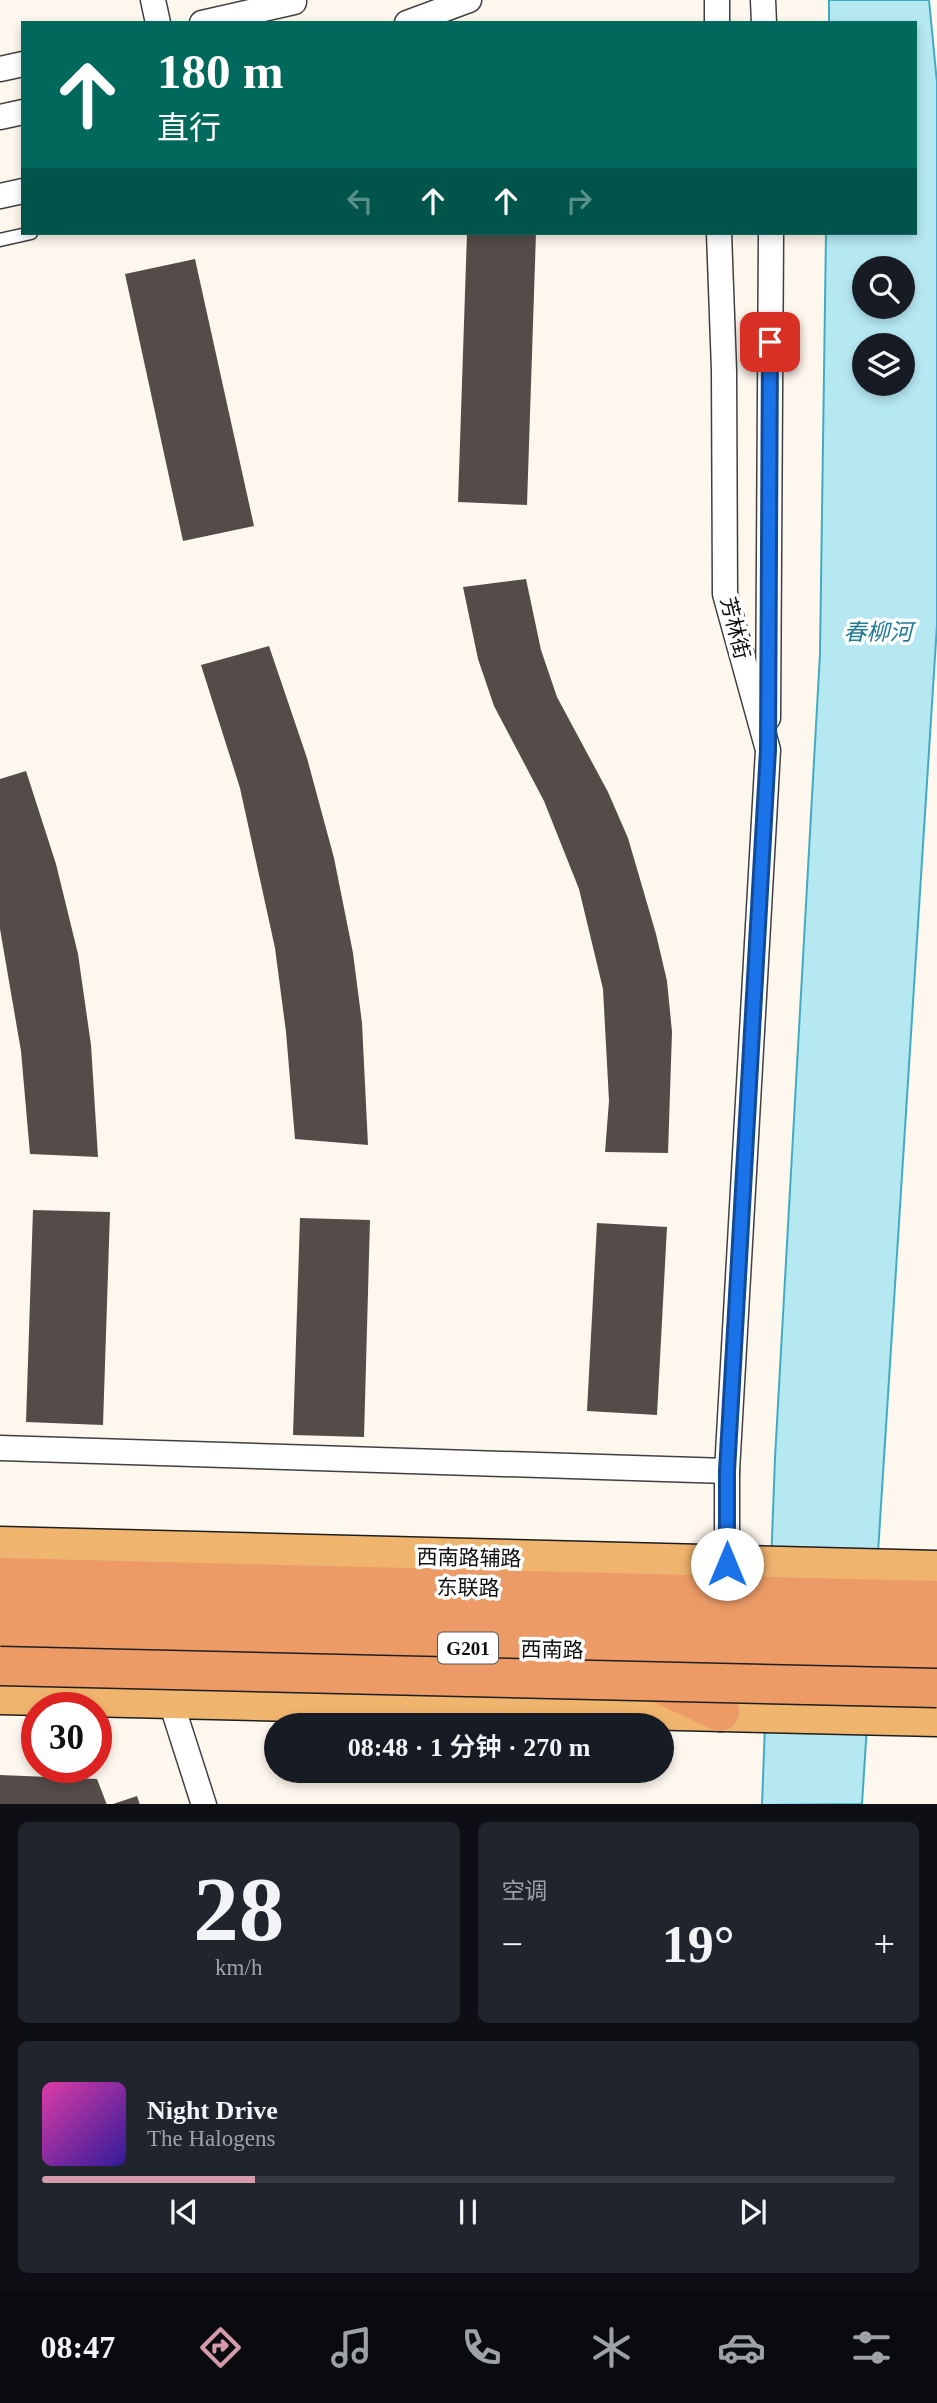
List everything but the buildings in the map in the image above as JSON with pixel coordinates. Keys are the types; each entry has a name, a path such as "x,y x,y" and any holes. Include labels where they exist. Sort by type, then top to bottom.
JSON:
{"highway":[{"name":"东联路","path":"0,1577 935,1580"},
{"name":"西南路","path":"0,1606 937,1628"},
{"name":"西南路","path":"0,1637 937,1659"},
{"path":"587,1651 730,1712"},
{"path":"0,1666 934,1708"}],"main road":[{"name":"西南路辅路","path":"0,1546 736,1565 935,1580"},
{"path":"0,1695 730,1712 934,1708"}],"street":[{"path":"153,0 158,21"},
{"path":"412,21 469,0"},
{"path":"717,0 717,21"},
{"path":"763,0 765,21"},
{"path":"211,21 293,2"},
{"path":"0,69 21,64"},
{"path":"0,117 21,112"},
{"path":"0,197 21,192"},
{"name":"芳林街","path":"719,235 724,370 725,594 768,750 727,1471 736,1565"},
{"path":"768,750 771,235"},
{"path":"0,1448 727,1471"},
{"path":"170,1699 204,1804"}],"lane":[{"path":"0,240 22,235"}],"water":[{"name":"春柳河","path":"829,0 929,0 937,83 937,625 862,1804 762,1804 775,1458 820,654 826,235 917,235 917,21 829,21"}],"route":[{"path":"727,1564 727,1471 768,750 770,342"}]}
